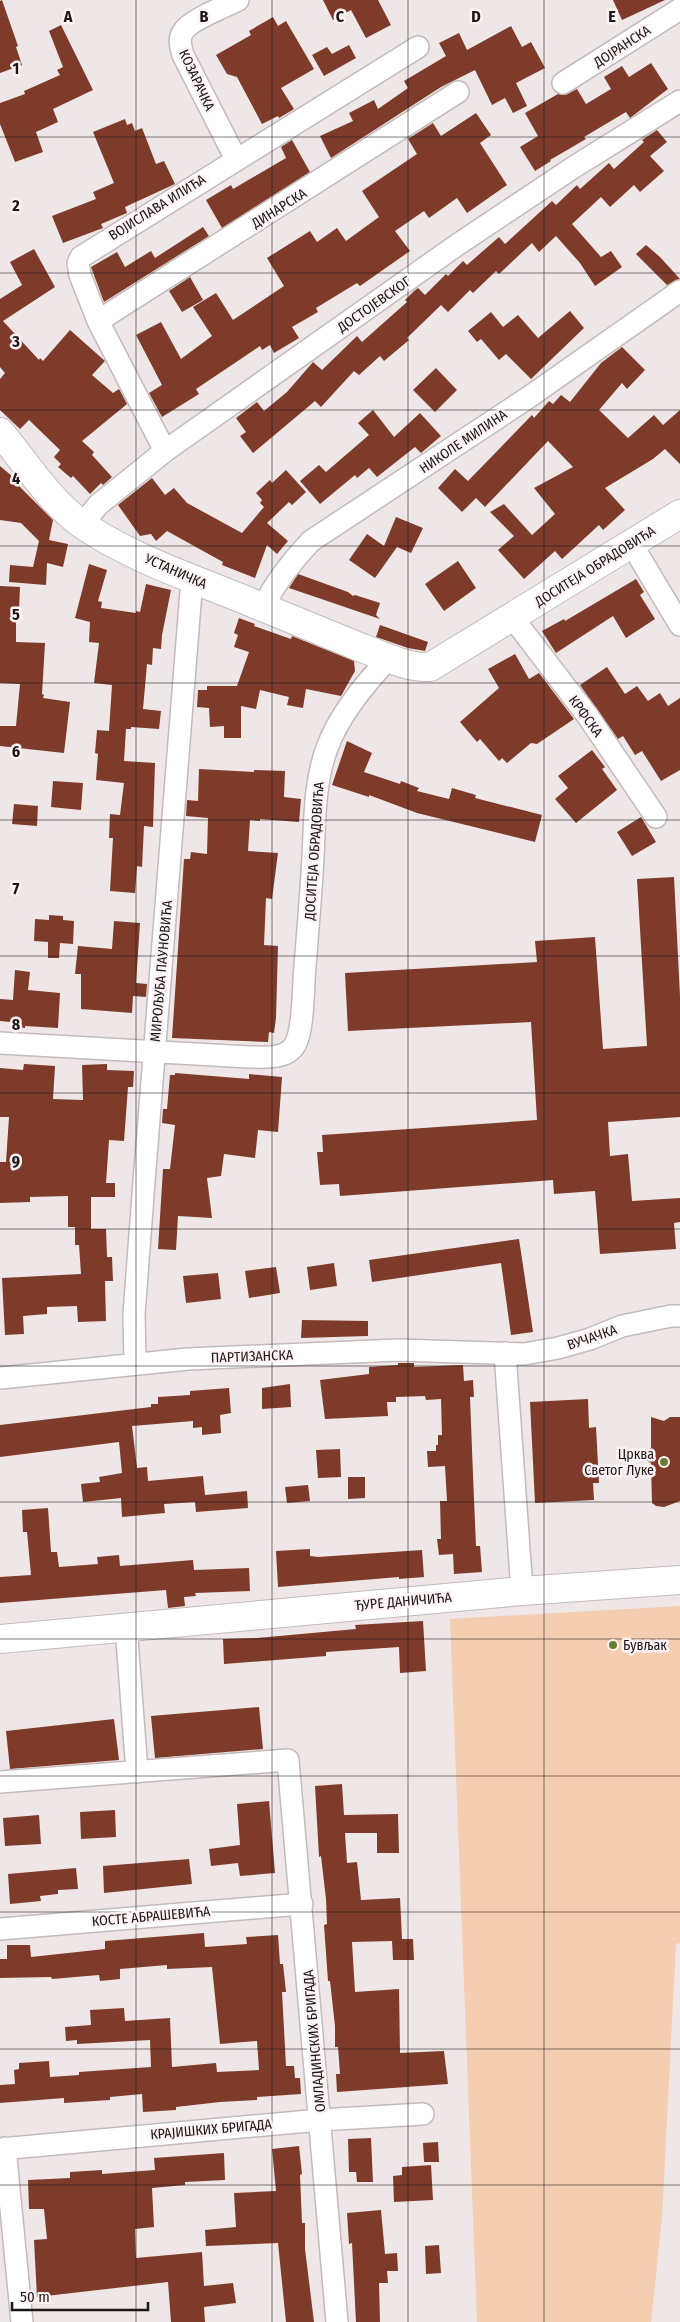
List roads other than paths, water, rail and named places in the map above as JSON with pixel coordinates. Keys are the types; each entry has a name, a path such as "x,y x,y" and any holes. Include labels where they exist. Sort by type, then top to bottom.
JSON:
{"street":[{"name":"КОЗАРАЧКА","path":"236,158 183,55 180,43 182,32 190,24 238,0"},
{"name":"ДОЈРАНСКА","path":"564,83 680,9"},
{"name":"ВОЈИСЛАВА ИЛИЋА","path":"165,451 98,321 80,275 78,263 80,257 236,158 418,47"},
{"name":"ДИНАРСКА","path":"98,321 458,92"},
{"name":"ДОСТОЈЕВСКОГ","path":"82,525 98,505 165,451 457,245 574,167 680,101"},
{"name":"НИКОЛЕ МИЛИНА","path":"263,607 285,569 311,542 529,397 680,291"},
{"name":"УСТАНИЧКА","path":"0,432 56,499 82,525 123,547 192,579 389,658"},
{"name":"ДОСИТЕЈА ОБРАДОВИЋА","path":"154,1051 272,1057 286,1053 295,1045 300,1022 320,770 327,748 337,727 374,674 389,658 412,666 430,667 680,514"},
{"path":"631,543 680,625"},
{"name":"МИРОЉУБА ПАУНОВИЋА","path":"134,1364 134,1314 192,579"},
{"name":"КРФСКА","path":"512,617 586,714 656,817"},
{"path":"0,1043 154,1051"},
{"name":"ВУЧАЧКА","path":"504,1353 538,1353 590,1339 622,1326 671,1316 680,1316"},
{"name":"ПАРТИЗАНСКА","path":"0,1378 197,1358 398,1350 504,1353"},
{"path":"504,1353 522,1591"},
{"name":"ЂУРЕ ДАНИЧИЋА","path":"0,1639 522,1591 680,1580"},
{"path":"0,1782 137,1772 126,1626"},
{"name":"ОМЛАДИНСКИХ БРИГАДА","path":"137,1772 288,1760 337,2322"},
{"name":"КОСТЕ АБРАШЕВИЋА","path":"0,1929 302,1904"},
{"name":"КРАЈИШКИХ БРИГАДА","path":"3,2148 320,2120 423,2114"},
{"path":"3,2148 22,2322"}],"place":[{"name":"Црква Светог Луке","path":"664,1462"},
{"name":"Бувљак","path":"613,1645"}]}
